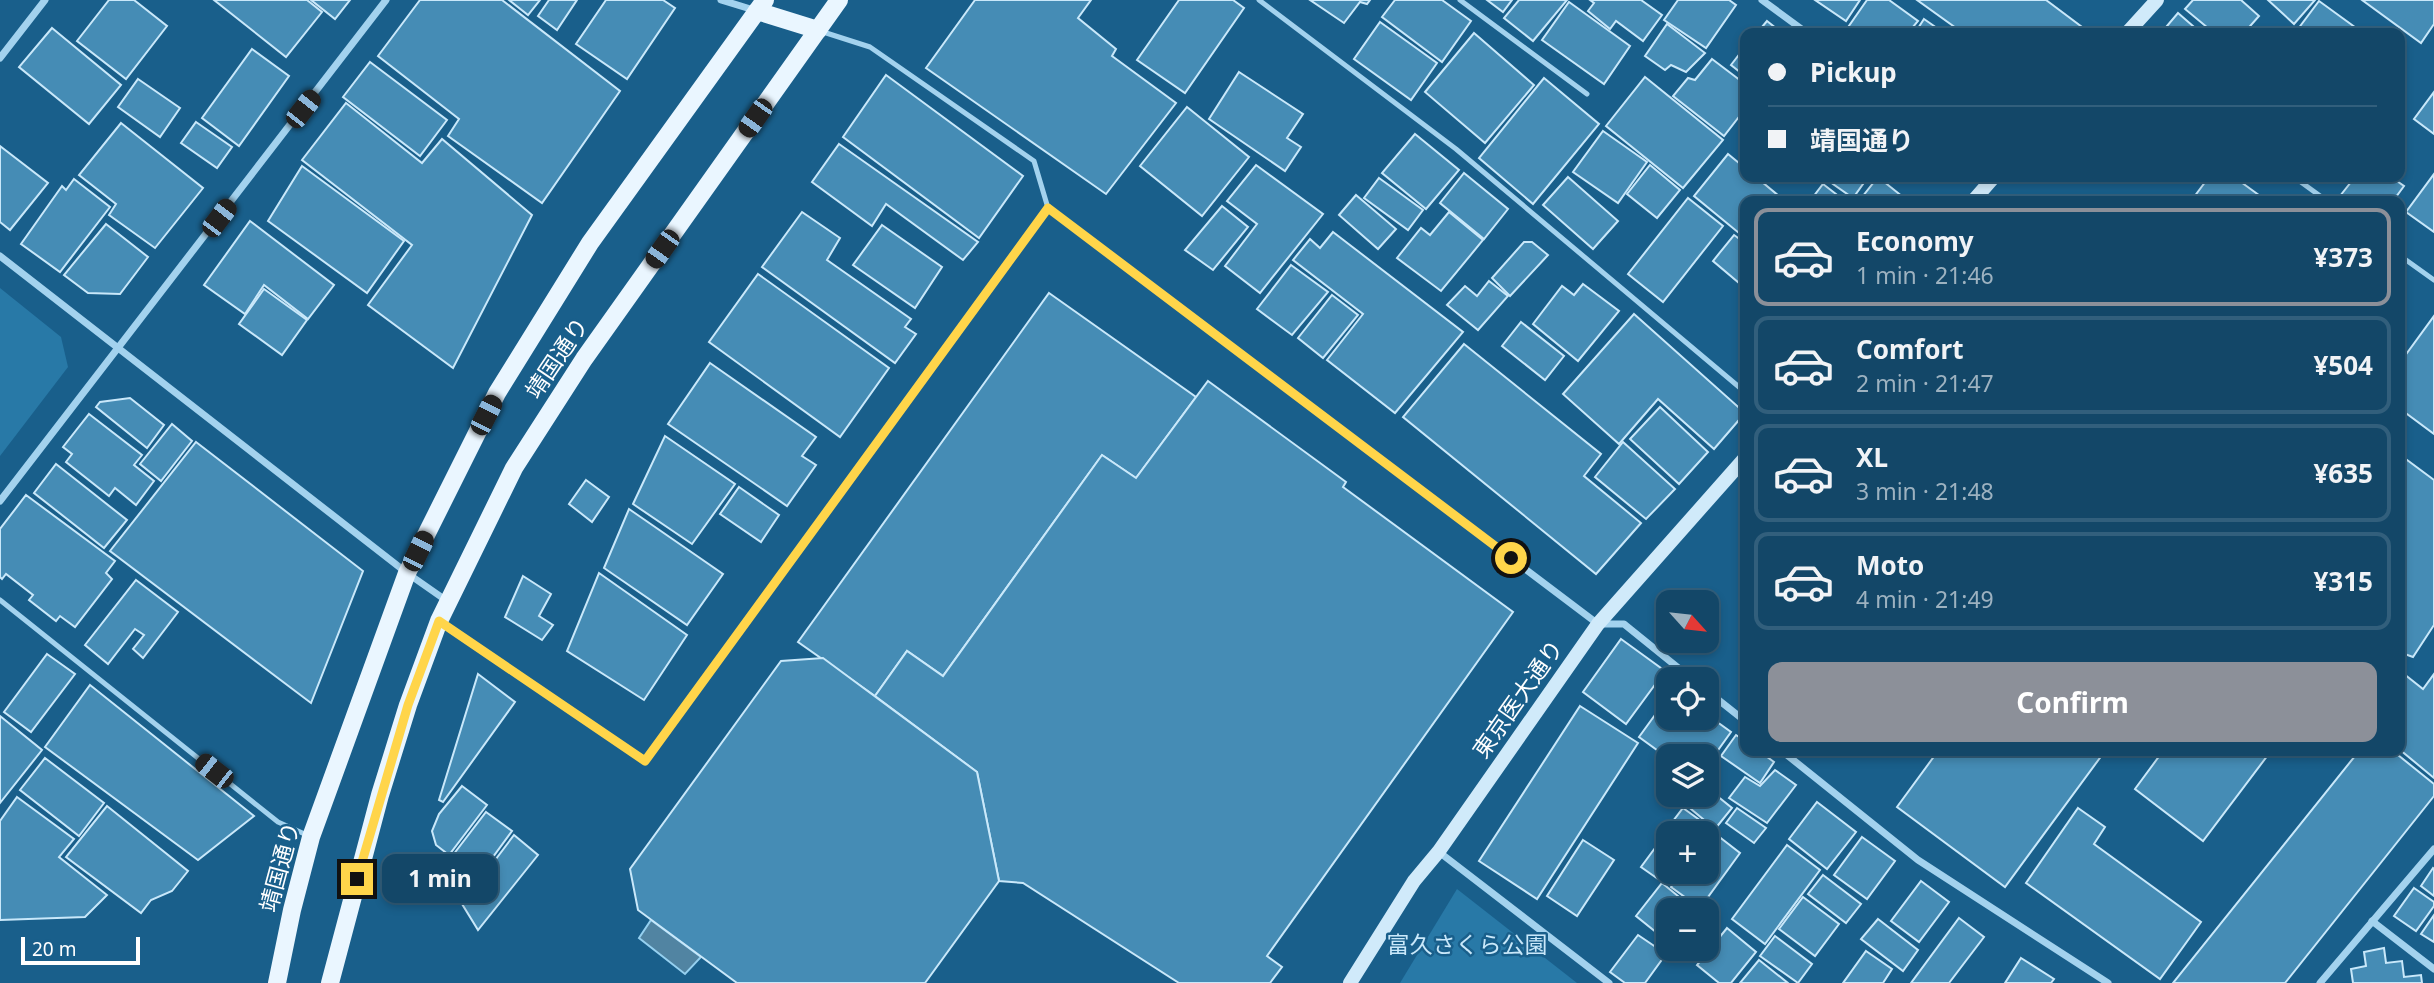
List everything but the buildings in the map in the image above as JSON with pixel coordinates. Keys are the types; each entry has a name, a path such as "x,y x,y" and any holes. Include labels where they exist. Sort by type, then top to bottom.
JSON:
{"main road":[{"name":"靖国通り","path":"330,983 384,782 408,705 439,621 514,468 584,359 839,0"},
{"path":"761,6 818,30"},
{"name":"靖国通り","path":"276,983 312,837 407,573 498,393 590,243 761,6"}],"street":[{"path":"0,58 45,0"},
{"path":"0,501 386,0"},
{"path":"721,0 761,6"},
{"path":"1762,0 1800,28"},
{"path":"2132,28 2158,0"},
{"path":"1977,196 1990,182"},
{"path":"439,621 645,761 1048,208 1598,624 1623,624 1677,667"},
{"path":"0,256 407,573 448,601"},
{"name":"東京医大通り","path":"1350,983 1414,881 1439,851 1598,624 1740,464"},
{"path":"1719,700 1740,717"},
{"path":"1788,756 1918,860 2108,983"},
{"path":"2320,983 2434,849"},
{"path":"1439,851 1609,983"},
{"path":"2372,921 2434,969"}],"lane":[{"path":"1259,0 1456,149 1740,388"},
{"path":"1460,0 1587,94"},
{"path":"818,30 870,47 1034,161 1048,208"},
{"path":"2301,182 2320,196"},
{"path":"2405,259 2434,280"},
{"path":"0,600 278,822 312,837"}],"green space":[{"path":"0,288 61,337 68,367 0,456"},
{"name":"富久さくら公園","path":"1457,889 1577,983 1400,983"}],"shaded area":[{"path":"651,920 701,957 685,974 639,938"}],"route":[{"path":"357,879 408,705 439,621 645,761 1048,208 1511,558"}]}
